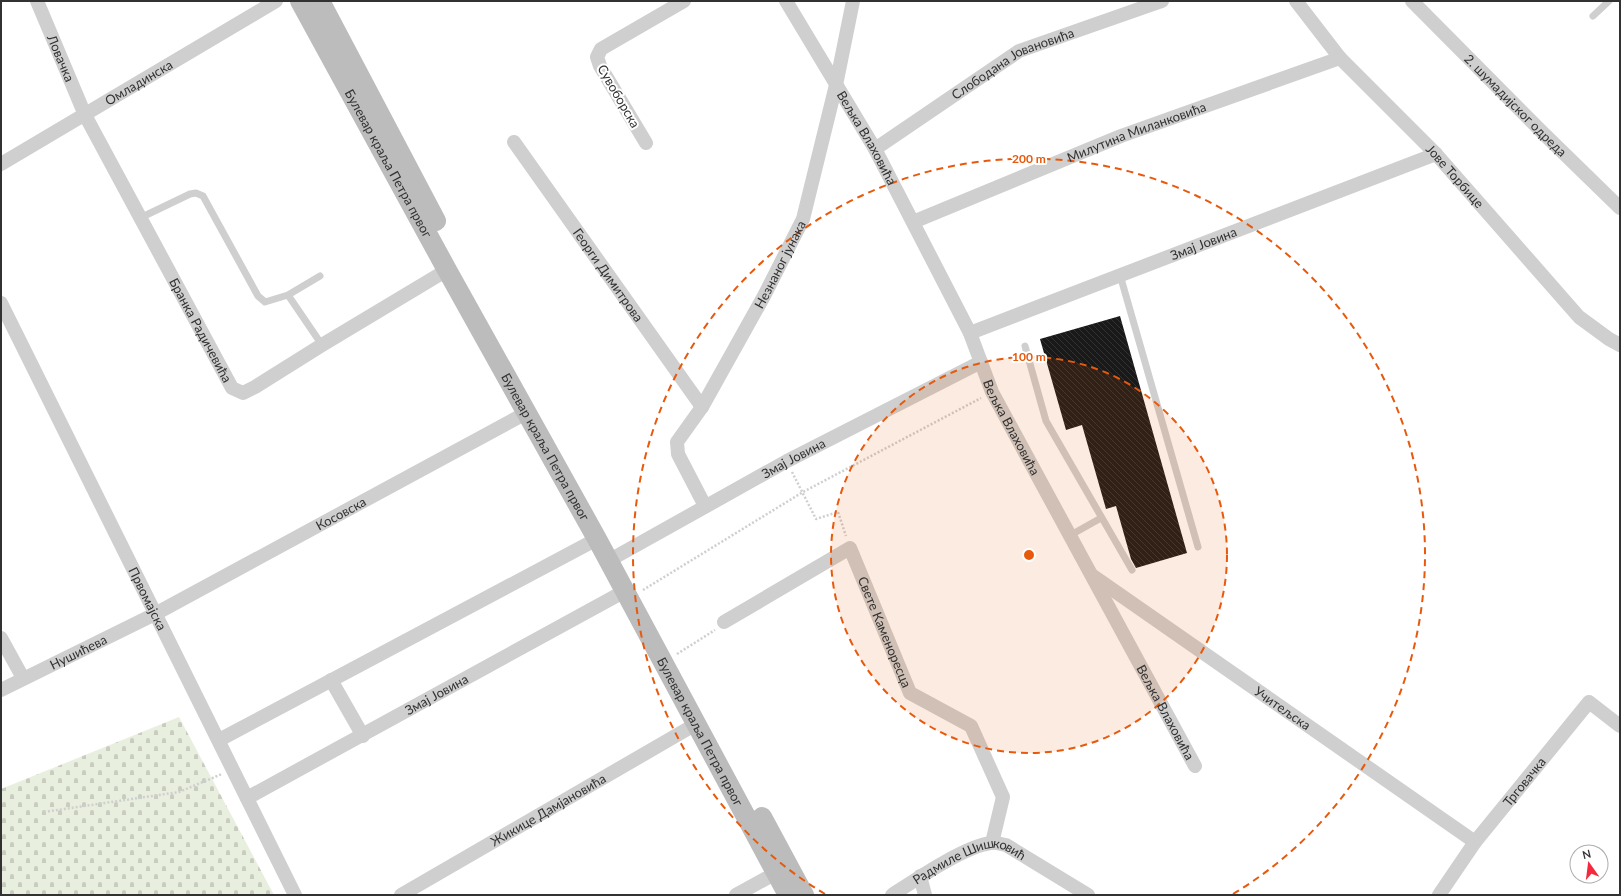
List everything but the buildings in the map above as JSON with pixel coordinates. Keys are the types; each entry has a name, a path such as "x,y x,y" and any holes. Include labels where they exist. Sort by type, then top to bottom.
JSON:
{"main road":[{"name":"Булевар краља Петра првог","path":"300,1 447,270 597,539 614,558"},
{"name":"Булевар краља Петра првог","path":"320,1 632,592 696,724 788,895"},
{"name":"Булевар краља Петра првог","path":"632,592 673,656 804,895"}],"street":[{"name":"Ловачка","path":"36,1 85,115"},
{"name":"Омладинска","path":"1,164 276,1"},
{"name":"Сувоборска","path":"646,143 600,66 597,57 601,49 684,1"},
{"name":"Вељка Влаховића","path":"786,1 875,149 970,333 992,392 1195,766"},
{"name":"Незнаног јунака","path":"705,506 678,454 678,442 702,407 764,296 803,219 836,85 852,1"},
{"name":"Слободана Јовановића","path":"875,149 1019,51 1162,1"},
{"name":"Јове Торбице","path":"1296,1 1340,58 1436,154 1579,317 1609,339 1620,345"},
{"name":"2. шумадијског одреда","path":"1412,1 1620,208"},
{"name":"Милутина Миланковића","path":"913,222 1120,136 1340,58"},
{"name":"Бранка Радичевића","path":"85,115 232,388 243,392 255,387 447,270"},
{"name":"Георги Димитрова","path":"514,142 702,407"},
{"name":"Змај Јовина","path":"970,333 1436,154"},
{"name":"Првомајска","path":"1,303 295,895"},
{"name":"Змај Јовина","path":"614,558 705,506 787,462 981,362"},
{"name":"Косовска","path":"155,614 526,412"},
{"path":"219,740 597,539"},
{"path":"724,622 850,548"},
{"name":"Свете Каменоресца","path":"850,548 910,693 971,726 1002,797 992,842"},
{"name":"Учитељска","path":"1090,574 1475,842"},
{"name":"Змај Јовина","path":"247,798 632,592"},
{"name":"Нушићева","path":"1,690 155,614"},
{"path":"1,638 23,678"},
{"path":"331,680 363,736"},
{"name":"Трговачка","path":"1439,895 1475,842 1589,702 1620,726"},
{"name":"Жикице Дамјановића","path":"401,895 696,724"},
{"name":"Радмиле Шишковић","path":"892,895 920,876 977,846 992,842 1006,846 1088,895"},
{"path":"736,895 776,872"},
{"path":"920,876 925,895"}],"lane":[{"path":"1593,16 1609,1"},
{"path":"140,218 190,194 203,196 258,296 265,302 288,294 320,276"},
{"path":"1120,275 1198,547"},
{"path":"288,294 322,345"},
{"path":"1025,346 1046,421 1132,570"},
{"path":"1069,536 1102,518"}],"path":[{"path":"632,592 803,492 992,392"},
{"path":"787,462 816,519 838,512 850,548"},
{"path":"673,656 712,634 724,622"},
{"path":"44,812 179,792 233,770"}],"green space":[{"path":"179,717 274,895 1,895 1,789"}]}
